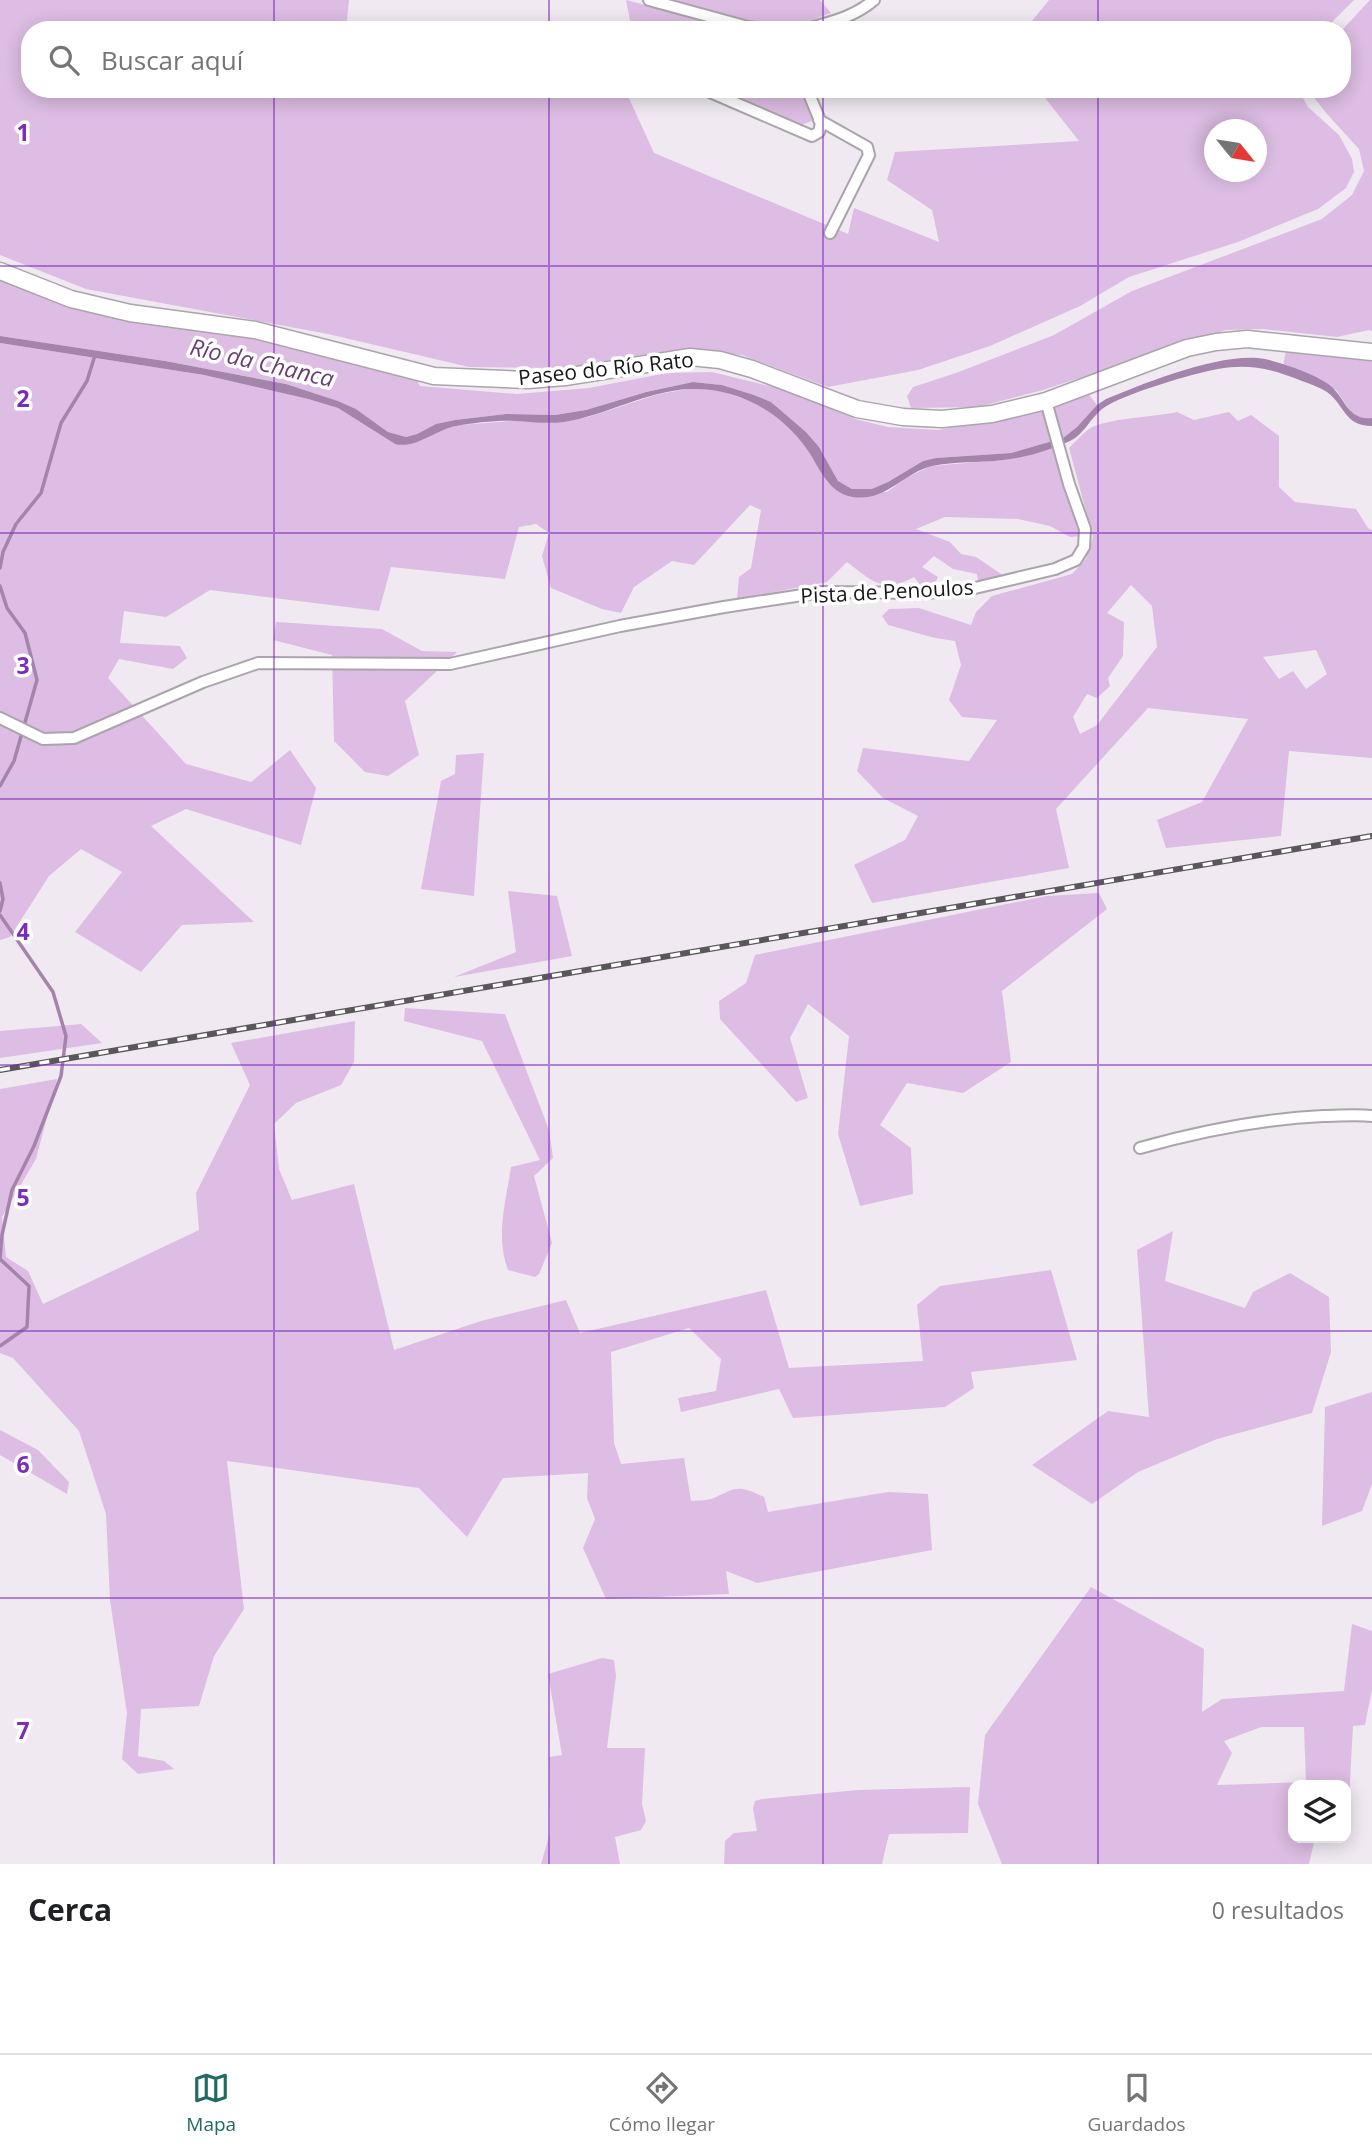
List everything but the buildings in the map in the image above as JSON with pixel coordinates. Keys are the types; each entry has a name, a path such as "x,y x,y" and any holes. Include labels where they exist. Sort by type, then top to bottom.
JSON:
{"street":[{"path":"649,0 726,21"},
{"path":"835,21 861,11 874,0"},
{"path":"724,98 812,136 819,132 820,120 811,98"},
{"path":"820,120 867,147 869,155 830,233"},
{"name":"Paseo do Río Rato","path":"0,271 71,299 118,311 255,330 434,376 528,380 565,377 690,357 720,360 752,369 857,409 904,417 942,419 1048,407 1187,348 1216,342 1247,339 1372,352"},
{"name":"Pista de Penoulos","path":"0,718 43,739 74,738 203,682 258,663 450,664 620,626 822,592 939,592 975,588 1055,569 1076,560 1084,547 1085,529 1048,407"},
{"path":"1140,1148 1188,1134 1247,1123 1292,1118 1372,1116"}],"shaded area":[{"path":"0,0 349,0 347,21 21,21 21,98 629,98 654,153 848,234 854,208 939,242 932,210 887,180 895,152 1079,141 1045,98 1303,98 1308,107 1339,135 1352,159 1354,172 1346,188 1318,209 1238,242 1129,277 1080,306 990,346 918,370 828,387 742,355 682,349 562,368 469,367 328,334 86,289 0,255"},
{"path":"626,0 706,21 630,21"},
{"path":"675,0 820,0 831,13 809,21 741,21"},
{"path":"1049,0 1354,0 1333,21 1032,21"},
{"path":"1372,0 1372,331 1337,337 1264,329 1226,330 1043,390 978,407 911,408 907,396 913,387 1054,335 1132,291 1322,219 1352,195 1364,171 1359,149 1314,98 1351,98 1350,21"},
{"path":"740,98 806,98 813,112 812,121 801,125"},
{"path":"0,279 104,315 272,340 416,379 420,386 517,394 589,388 667,373 712,372 793,392 855,419 888,427 938,430 1032,414 1087,392 1097,405 1063,438 1011,453 923,461 871,490 852,489 838,481 819,447 806,432 771,402 722,385 693,382 645,392 586,410 555,415 506,414 455,420 436,424 406,437 388,432 356,409 338,401 286,384 165,361 0,336"},
{"path":"0,336 165,361 286,384 338,401 356,409 388,432 406,437 436,424 455,420 506,414 555,415 586,410 646,392 693,382 722,385 771,402 806,432 819,447 838,481 852,489 872,489 923,461 1011,453 1063,438 1106,399 1184,370 1228,360 1265,359 1312,375 1332,387 1356,415 1372,418 1372,426 1350,419 1333,397 1314,386 1271,370 1229,367 1177,379 1114,402 1100,411 1075,438 1046,450 1011,459 932,466 875,495 853,497 830,484 806,448 783,423 756,404 724,392 690,389 658,394 564,422 501,421 462,425 403,445 395,444 338,408 308,399 204,375 0,343"},
{"path":"0,343 204,375 308,399 338,408 395,444 427,437 460,425 511,421 564,422 659,394 688,389 716,389 753,402 774,414 790,428 807,449 827,482 837,490 887,492 906,478 931,466 1002,460 1027,456 1053,447 1083,536 1070,537 1050,526 1018,519 945,517 916,529 950,542 961,554 976,557 1004,576 978,581 977,574 953,569 934,556 922,567 938,577 934,586 921,586 914,577 894,585 886,585 871,580 847,562 827,582 737,599 739,577 751,568 761,510 750,505 694,565 672,561 634,587 621,613 602,609 551,588 542,556 549,533 536,524 519,527 505,579 391,567 379,611 210,590 166,617 124,611 120,643 180,646 187,658 173,669 119,659 108,678 186,764 251,782 290,750 316,788 301,845 186,809 151,826 254,922 182,925 141,972 75,932 122,872 81,849 49,876 10,937 0,940"},
{"path":"1286,350 1372,361 1372,418 1359,420 1336,390 1283,366"},
{"path":"1177,412 1194,420 1229,412 1238,421 1251,415 1279,436 1279,487 1295,502 1356,509 1372,530 1372,758 1289,751 1281,836 1166,848 1157,820 1202,802 1248,719 1148,708 1056,809 1069,868 872,903 854,865 905,840 918,816 883,798 857,771 863,748 969,761 997,720 962,717 949,700 961,665 955,641 888,625 882,616 889,609 919,608 971,625 976,612 992,596 1072,574 1086,559 1093,537 1069,448 1086,431 1097,425","holes":["1131,585 1152,606 1157,647 1097,725 1080,734 1073,717 1087,694 1097,698 1110,686 1108,678 1123,656 1124,622 1107,613","1316,650 1327,674 1306,689 1293,671 1279,679 1263,657"]},
{"path":"276,622 382,629 422,651 457,652 405,701 419,755 388,776 365,772 334,741 332,655 273,640"},
{"path":"484,753 474,896 421,889 441,781 455,774 456,755"},
{"path":"508,891 557,896 572,956 454,977 516,952"},
{"path":"1099,893 1107,909 1002,991 1011,1062 963,1093 907,1083 880,1125 911,1148 913,1194 860,1206 838,1134 849,1036 808,1004 790,1038 808,1098 796,1102 720,1019 719,1001 746,983 755,955 1047,896"},
{"path":"405,1008 505,1014 549,1130 553,1158 534,1176 552,1243 539,1274 535,1277 508,1270 502,1231 511,1167 540,1160 482,1041 404,1021"},
{"path":"355,1021 354,1062 341,1085 296,1103 274,1124 279,1169 292,1200 354,1184 394,1350 481,1321 566,1300 580,1333 766,1290 789,1368 923,1361 917,1305 940,1286 1051,1270 1077,1360 971,1372 974,1388 945,1407 793,1418 779,1389 681,1412 678,1398 716,1391 721,1359 689,1328 611,1352 614,1443 621,1464 684,1458 691,1501 709,1500 733,1490 743,1489 764,1497 768,1512 888,1492 928,1494 932,1550 757,1583 726,1571 729,1594 606,1599 583,1548 595,1519 587,1498 588,1473 503,1478 467,1537 419,1488 227,1461 244,1609 214,1656 199,1706 141,1709 138,1756 164,1761 174,1769 138,1774 122,1759 127,1713 110,1600 106,1514 79,1431 13,1358 0,1353 0,1089 57,1079 36,1159 2,1217 6,1257 28,1271 43,1304 199,1230 196,1193 250,1085 231,1043"},
{"path":"81,1024 102,1043 0,1058 0,1031"},
{"path":"1173,1231 1165,1281 1245,1308 1253,1292 1290,1273 1329,1297 1331,1352 1312,1413 1217,1439 1138,1472 1092,1504 1032,1465 1108,1411 1149,1417 1137,1250"},
{"path":"1372,1392 1372,1484 1362,1511 1322,1526 1325,1407"},
{"path":"0,1430 38,1450 69,1482 67,1494 0,1455"},
{"path":"1091,1587 1204,1649 1202,1712 1222,1699 1344,1691 1352,1624 1372,1631 1372,1689 1365,1725 1353,1726 1350,1780 1306,1780 1304,1727 1261,1727 1224,1741 1232,1753 1217,1785 1288,1783 1288,1843 1314,1843 1309,1864 1002,1864 978,1804 985,1735"},
{"path":"602,1658 614,1660 616,1676 607,1748 645,1748 642,1804 646,1821 641,1830 615,1837 620,1864 541,1864 550,1833 549,1757 562,1755 548,1674"},
{"path":"970,1787 968,1833 889,1834 882,1864 724,1864 725,1841 734,1833 757,1831 753,1808 755,1801 858,1790"}],"waterway":[{"path":"0,568 3,552 16,524 41,493 61,423 87,381 95,355"},
{"path":"0,586 7,608 25,633 37,680 14,761 0,786"},
{"path":"0,883 3,899 0,911"},
{"path":"0,915 53,992 66,1036 61,1076 34,1146 12,1190 2,1235 0,1259 29,1286 27,1327 0,1346"}],"railway":[{"path":"0,1070 1372,836"}],"water label":[{"name":"Río da Chanca","path":"262,363"}]}
